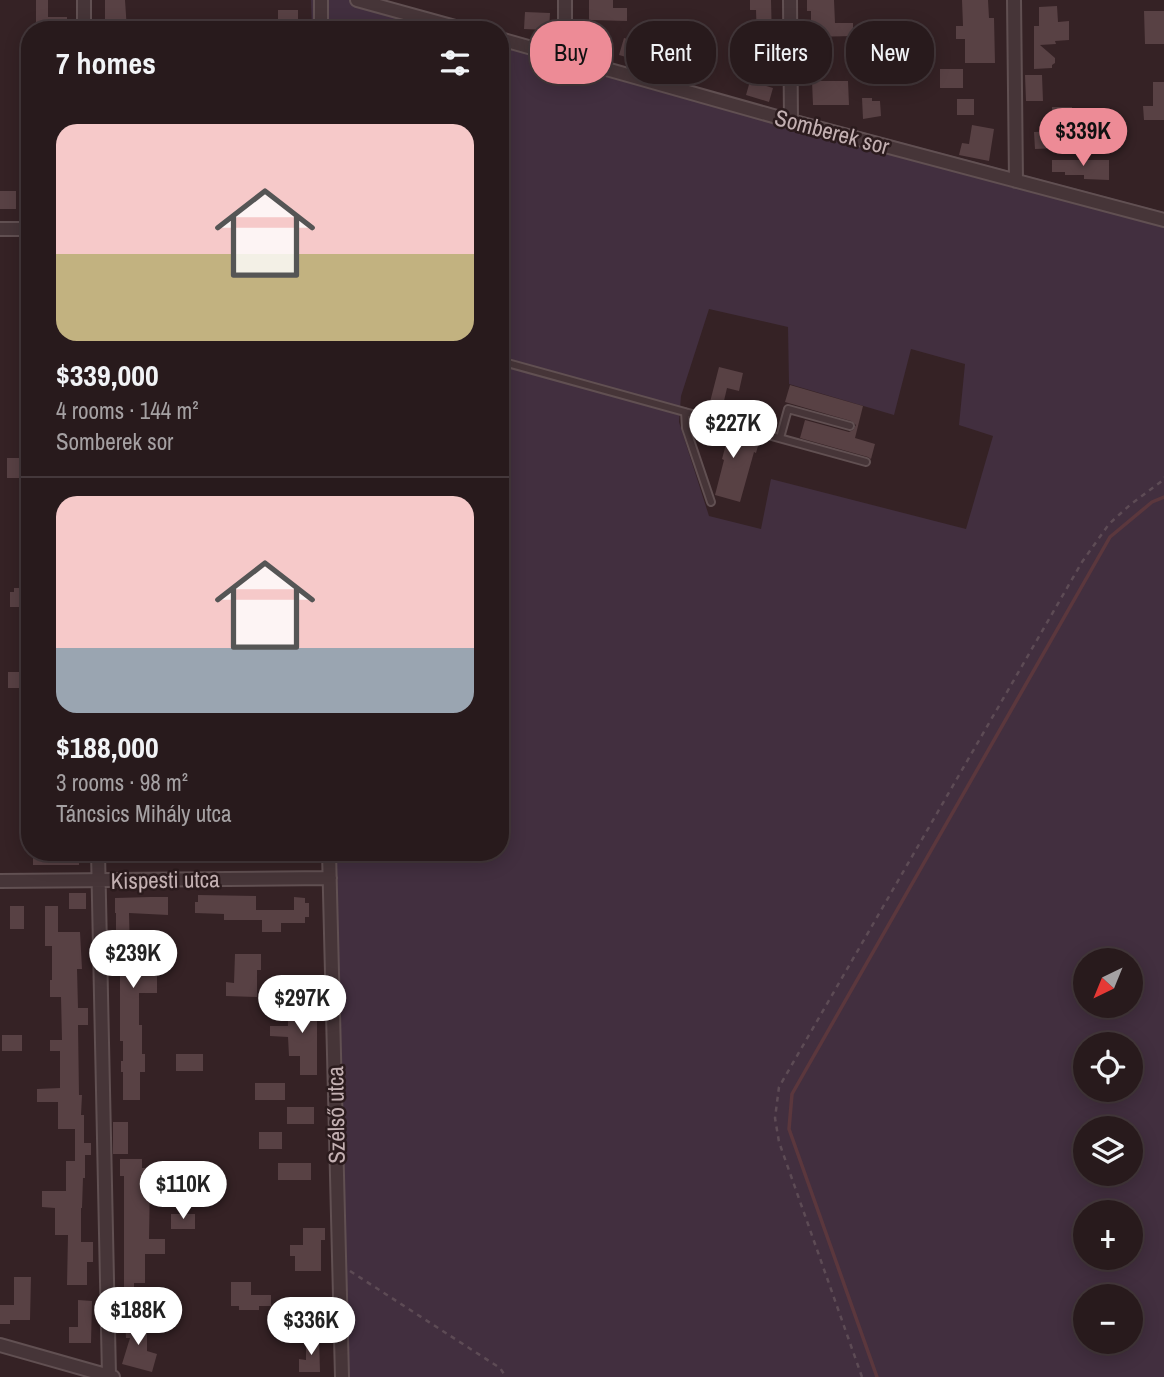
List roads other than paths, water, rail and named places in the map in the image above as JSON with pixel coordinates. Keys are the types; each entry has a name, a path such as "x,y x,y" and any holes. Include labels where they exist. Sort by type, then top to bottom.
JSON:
{"street":[{"path":"84,0 84,21"},
{"path":"321,0 321,21"},
{"path":"357,0 433,21"},
{"path":"565,0 565,21"},
{"path":"790,0 791,121"},
{"path":"1014,0 1016,181"},
{"name":"Somberek sor","path":"509,41 530,47"},
{"name":"Somberek sor","path":"612,70 1164,220"},
{"path":"0,229 21,229"},
{"path":"0,1346 111,1376 99,861"},
{"name":"Szélső utca","path":"330,861 342,1377"},
{"name":"Kispesti utca","path":"0,881 330,878"}],"lane":[{"path":"509,363 866,462"},
{"path":"780,438 788,409 850,426"},
{"path":"684,412 711,502"}],"waterway":[{"path":"877,1377 789,1129 792,1094 1110,537 1152,502 1164,497"}]}
